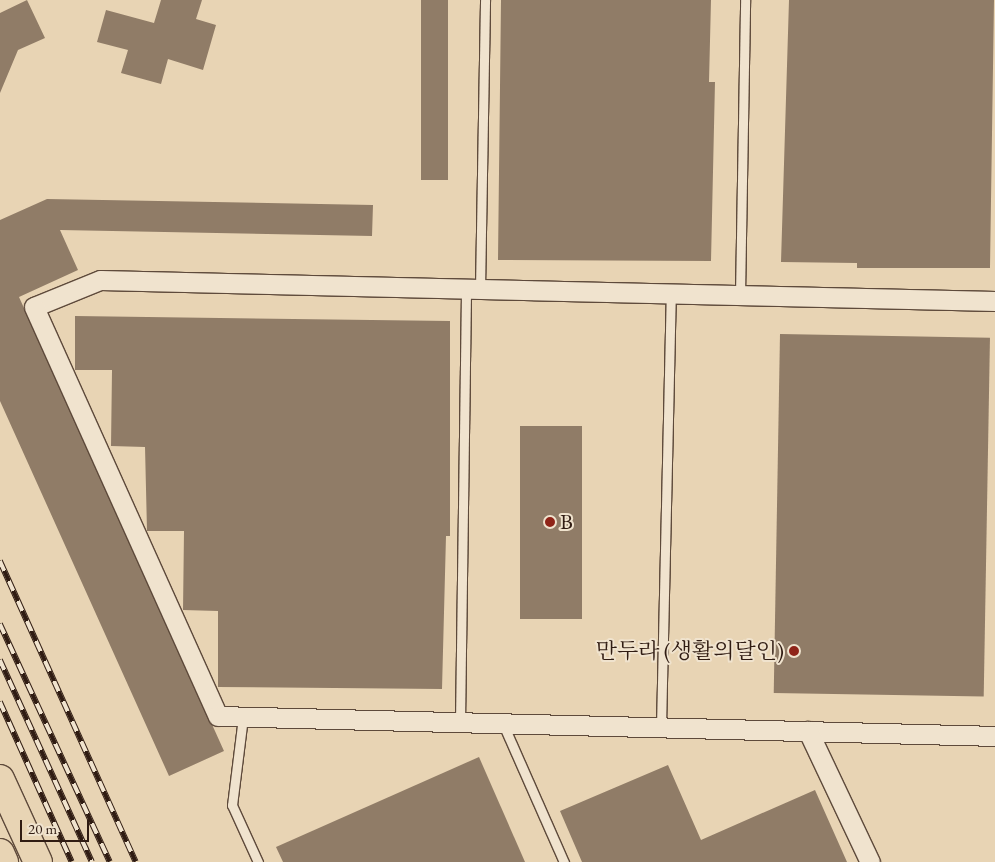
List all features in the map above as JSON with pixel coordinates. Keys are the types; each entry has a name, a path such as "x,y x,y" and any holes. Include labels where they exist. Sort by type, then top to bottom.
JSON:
{"highway":[{"path":"0,779 38,862"},
{"path":"0,853 4,862"}],"street":[{"path":"995,301 100,280 34,307 218,716 995,736"},
{"path":"808,731 870,862"}],"lane":[{"path":"460,722 484,0"},
{"path":"740,295 745,0"},
{"path":"661,727 671,293"},
{"path":"243,716 232,805 258,862"},
{"path":"503,724 564,862"}],"building":[{"path":"27,0 45,38 18,50 0,93 0,13"},
{"path":"161,0 202,0 196,19 216,25 203,70 168,59 161,84 121,73 128,50 97,42 106,10 154,23"},
{"path":"421,0 448,0 448,180 421,180"},
{"path":"501,0 711,0 709,82 715,82 711,261 498,260"},
{"path":"789,0 994,0 990,268 857,268 857,263 781,262"},
{"path":"47,199 373,205 372,236 60,230 78,270 19,297 224,751 169,776 0,401 0,220"},
{"path":"75,316 450,321 450,536 446,536 442,689 218,687 218,611 183,610 184,531 147,531 145,447 111,446 112,370 75,370"},
{"path":"780,334 990,338 984,697 774,693"},
{"name":"B","path":"520,426 582,426 582,619 520,619"},
{"path":"479,757 525,862 283,862 276,847"},
{"path":"668,765 701,840 815,790 847,862 582,862 560,811"}],"railway":[{"path":"0,561 136,862"},
{"path":"0,624 110,862"},
{"path":"0,660 92,862"},
{"path":"0,702 72,862"}],"place":[{"name":"B","path":"550,522"},
{"name":"만두라 (생활의달인)","path":"794,651"}]}
